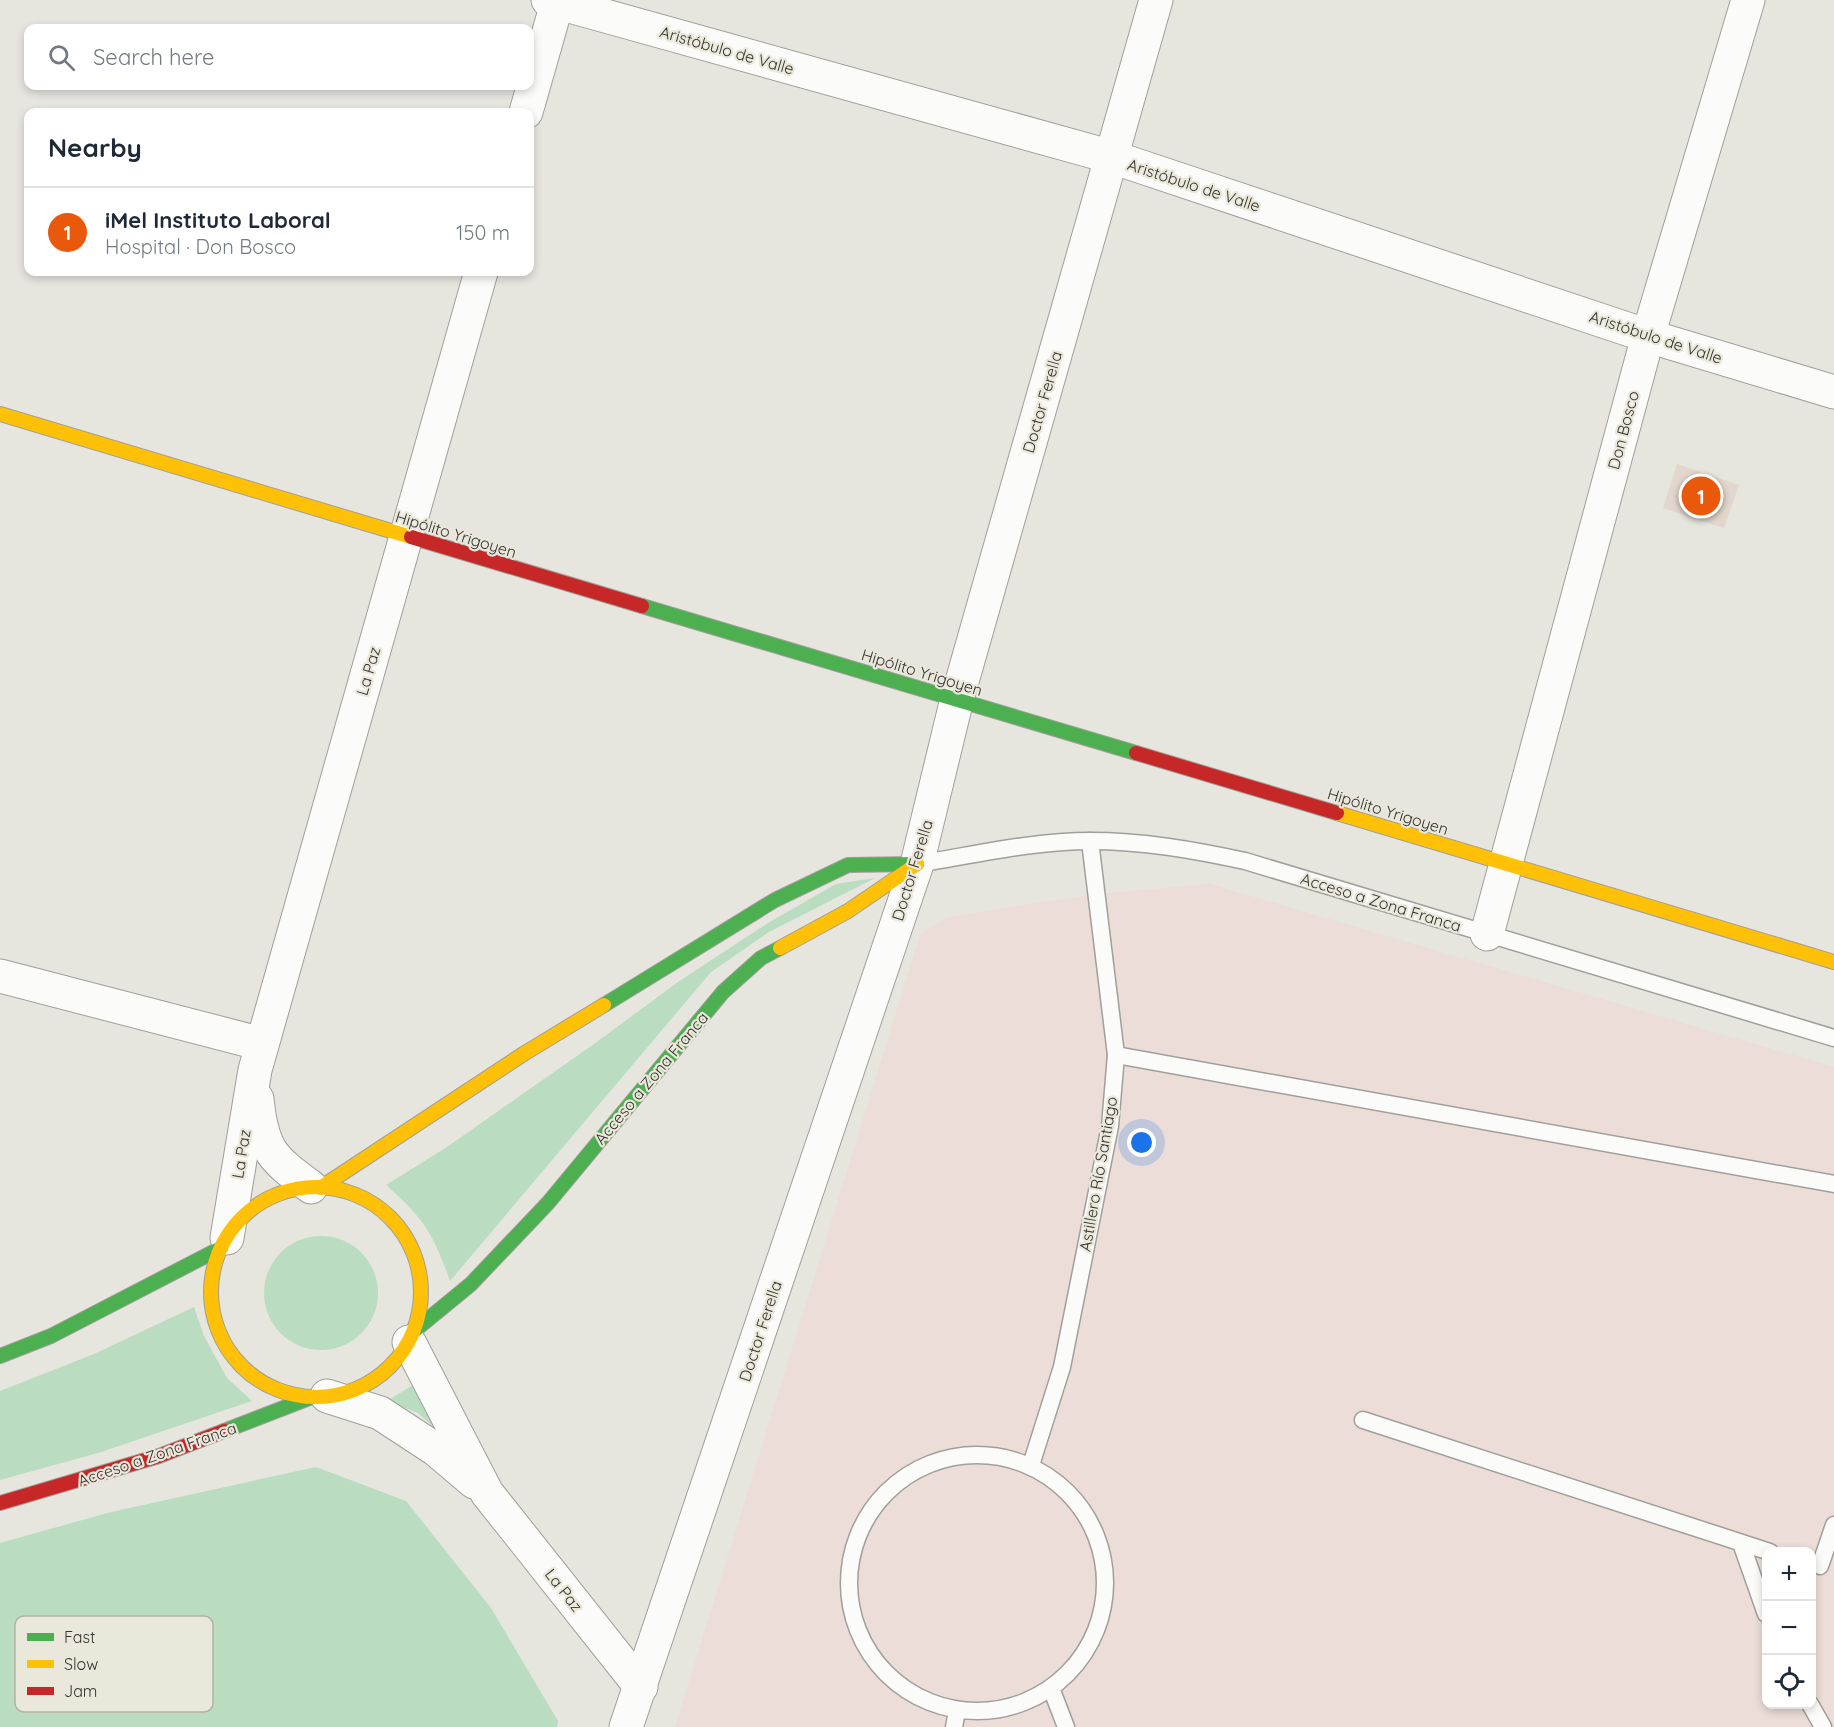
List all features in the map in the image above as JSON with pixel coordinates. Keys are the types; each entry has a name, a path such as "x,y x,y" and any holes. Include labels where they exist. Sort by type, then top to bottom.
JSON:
{"main road":[{"name":"Hipólito Yrigoyen","path":"0,414 1834,962"},
{"name":"Acceso a Zona Franca","path":"315,1187 515,1060 775,900 848,865 917,864"},
{"name":"Acceso a Zona Franca","path":"412,1336 471,1284 548,1203 723,992 761,958 848,911 917,864"},
{"path":"315,1187 345,1191 377,1206 402,1230 417,1261 422,1296 412,1336 399,1358 375,1380 345,1394 319,1397 278,1391 249,1373 226,1347 213,1315 212,1281 224,1243 249,1212 267,1199 288,1191 315,1187"},
{"path":"0,1356 51,1336 224,1243"},
{"name":"Acceso a Zona Franca","path":"0,1503 159,1456 319,1397"}],"street":[{"name":"Doctor Ferella","path":"626,1727 917,864 957,699 1156,0"},
{"name":"Don Bosco","path":"1487,934 1648,336 1748,0"},
{"name":"Aristóbulo de Valle","path":"554,1 1112,157 1648,336 1834,392"},
{"path":"534,80 554,1"},
{"path":"527,108 532,90"},
{"name":"La Paz","path":"224,1243 258,1057 480,276"},
{"path":"0,976 258,1057"},
{"name":"La Paz","path":"258,1057 260,1127 271,1154 315,1187"},
{"name":"La Paz","path":"412,1336 487,1493"},
{"name":"La Paz","path":"319,1397 380,1413 409,1430 487,1493 641,1687"}],"lane":[{"name":"Acceso a Zona Franca","path":"917,864 1009,849 1089,841 1174,846 1245,861 1834,1038"},
{"name":"Astillero Río Santiago","path":"1031,1465 1064,1355 1110,1126 1116,1055 1089,841"},
{"path":"1116,1055 1834,1184"},
{"path":"1363,1420 1762,1549"},
{"path":"988,1454 1031,1465 1063,1486 1088,1516 1103,1552 1106,1590 1098,1628 1079,1661 1051,1688 1022,1704 956,1719 915,1697 881,1670 857,1633 847,1590 852,1546 872,1507 904,1476 944,1458 988,1454"},
{"path":"1822,1567 1834,1525"},
{"path":"1741,1543 1762,1601"},
{"path":"1051,1688 1066,1727"},
{"path":"1813,1709 1823,1727"}],"shaded area":[{"path":"1677,464 1739,485 1724,528 1663,508"},
{"path":"1210,884 1834,1067 1834,1727 675,1727 920,935 947,917 1096,894"}],"green space":[{"path":"875,878 769,932 711,972 450,1281 426,1228 409,1207 386,1185 447,1147 678,982 768,923 836,884"},
{"path":"321,1236 343,1240 353,1245 369,1261 374,1271 378,1293 374,1315 369,1325 353,1341 343,1346 321,1350 299,1346 289,1341 273,1325 268,1315 264,1293 268,1271 273,1261 289,1245 299,1240"},
{"path":"194,1307 204,1336 227,1378 252,1401 98,1453 0,1480 0,1391 94,1354"},
{"path":"418,1382 451,1442 418,1413 387,1401"},
{"path":"316,1467 406,1501 491,1608 558,1721 557,1727 0,1727 0,1543 111,1512"}],"traffic: fast":[{"path":"642,606 1136,753"},
{"path":"604,1005 775,900 848,865 917,864"},
{"path":"415,1330 471,1284 548,1203 723,992 761,958 780,948"},
{"path":"0,1356 51,1336 221,1248"},
{"path":"224,1431 312,1397"}],"traffic: slow":[{"path":"0,414 411,537"},
{"path":"1337,813 1834,962"},
{"path":"780,948 848,911 917,864"},
{"path":"320,1188 525,1053 604,1005"},
{"path":"316,1187 336,1189 356,1195 374,1205 390,1218 403,1234 413,1252 419,1272 421,1292 419,1312 413,1332 403,1350 390,1366 374,1379 356,1389 336,1395 316,1397 296,1395 276,1389 258,1379 242,1366 229,1350 219,1332 213,1312 211,1292 213,1272 219,1252 229,1234 242,1218 258,1205 276,1195 296,1189 316,1187"}],"traffic: jam":[{"path":"411,537 642,606"},
{"path":"1136,753 1337,813"},
{"path":"0,1503 159,1456 224,1431"}],"place":[{"name":"iMel Instituto Laboral","path":"1701,496"}]}
